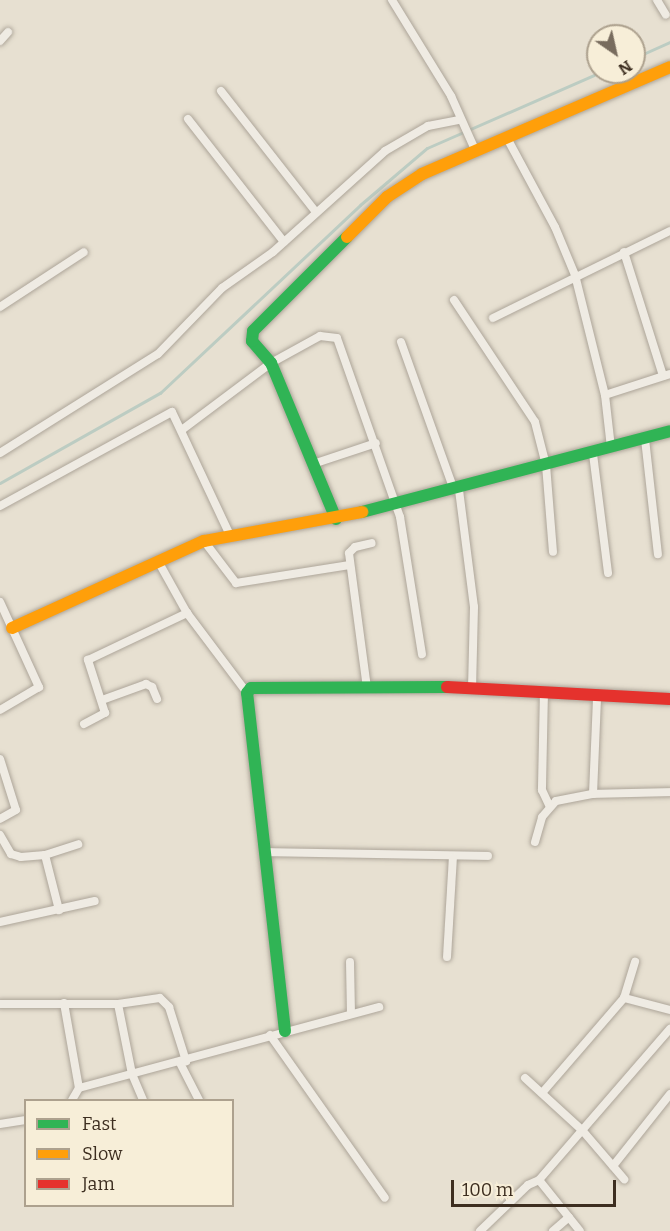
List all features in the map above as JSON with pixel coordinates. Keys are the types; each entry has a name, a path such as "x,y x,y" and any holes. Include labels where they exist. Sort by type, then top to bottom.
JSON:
{"street":[{"path":"392,0 451,96 459,120 472,146"},
{"path":"657,0 666,15"},
{"path":"0,41 8,32"},
{"path":"336,519 316,463 271,363 252,341 253,331 387,197 422,174 472,146 507,138 670,66"},
{"path":"221,92 315,211"},
{"path":"188,119 284,242"},
{"path":"0,453 158,354 222,288 284,242 315,211 408,136 428,126 459,120"},
{"path":"507,138 555,227 575,275 605,395 611,448"},
{"path":"493,318 575,275 670,231"},
{"path":"0,307 84,252"},
{"path":"605,395 667,375 624,252"},
{"path":"454,300 535,422 546,465 553,552"},
{"path":"183,429 271,363 321,336 337,338 376,443 405,541 422,654"},
{"path":"401,342 456,490 474,607 472,687"},
{"path":"0,506 167,412 176,415 230,535"},
{"path":"12,628 204,541 336,519 395,506 593,454 670,431"},
{"path":"645,439 658,554"},
{"path":"316,463 376,443"},
{"path":"593,454 608,573"},
{"path":"204,541 236,583 350,565"},
{"path":"367,688 350,565 351,549 372,543"},
{"path":"158,561 187,613 247,693 285,1031"},
{"path":"0,602 39,687 0,710"},
{"path":"84,724 105,713 88,660 187,613"},
{"path":"102,700 146,684 152,687 157,699"},
{"path":"247,693 258,687 472,687 597,697 670,699"},
{"path":"535,842 549,805 542,790 544,691"},
{"path":"593,794 597,697"},
{"path":"0,759 16,810 0,819"},
{"path":"549,805 593,794 670,792"},
{"path":"0,835 11,854 21,857 45,855 78,844"},
{"path":"264,852 489,856"},
{"path":"45,855 59,910"},
{"path":"447,957 453,856"},
{"path":"0,922 94,901"},
{"path":"350,962 351,1013"},
{"path":"542,1094 624,998 635,962"},
{"path":"624,998 670,1010"},
{"path":"0,1004 118,1004 165,1001 183,1062 198,1099"},
{"path":"64,1004 79,1088 73,1099"},
{"path":"118,1004 132,1074 142,1099"},
{"path":"79,1088 183,1062 270,1035 379,1007"},
{"path":"480,1231 528,1185 539,1180 670,1029"},
{"path":"270,1035 385,1198"},
{"path":"525,1078 582,1130 624,1179"},
{"path":"613,1166 670,1094"},
{"path":"0,1124 24,1120"},
{"path":"539,1180 580,1231"},
{"path":"553,1231 569,1217"}],"waterway":[{"path":"646,53 670,42"},
{"path":"0,483 160,393 360,205 427,148 586,79"}],"traffic: fast":[{"path":"336,519 271,363 252,341 253,331 347,237"},
{"path":"362,512 670,431"},
{"path":"285,1031 247,693 251,688 447,687"}],"traffic: slow":[{"path":"347,237 387,197 422,174 670,67"},
{"path":"12,628 204,541 362,512"}],"traffic: jam":[{"path":"447,687 670,699"}]}
